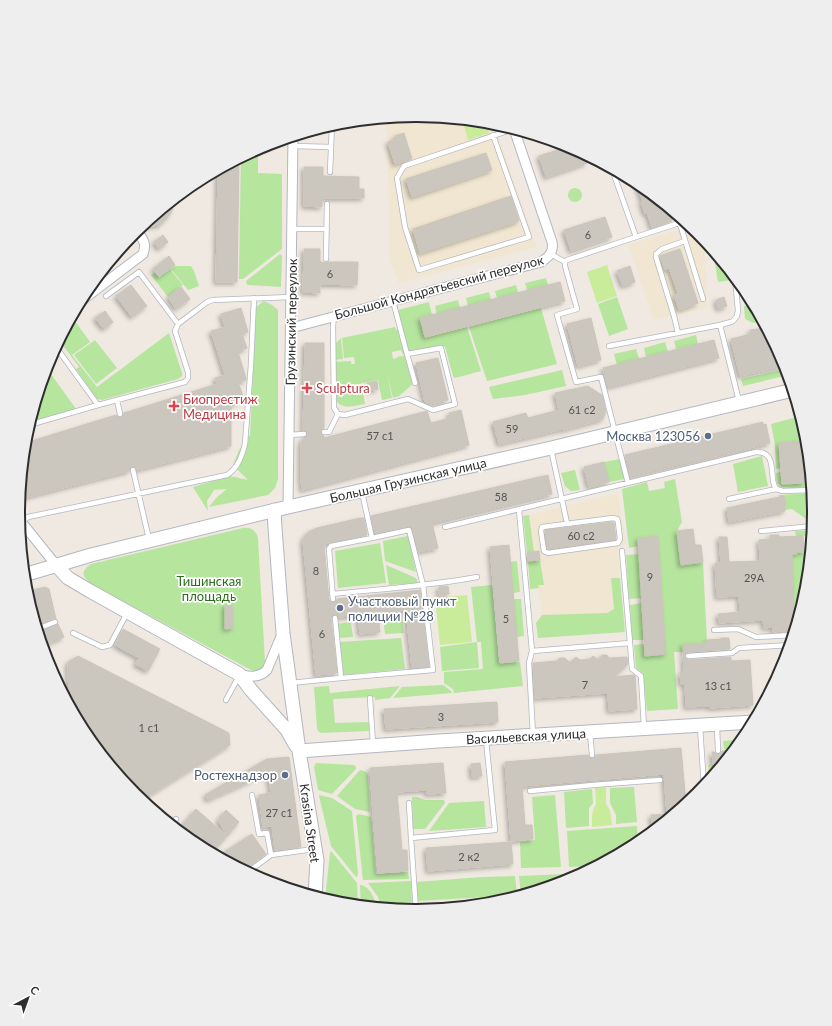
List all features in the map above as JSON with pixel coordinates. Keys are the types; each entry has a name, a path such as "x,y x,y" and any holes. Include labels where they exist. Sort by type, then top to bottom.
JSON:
{"street":[{"name":"Большой Кондратьевский переулок","path":"291,328 541,262 548,258 551,254 553,246 552,242 516,135"},
{"name":"Грузинский переулок","path":"288,507 293,142"},
{"path":"95,291 143,254 145,248 140,237"},
{"name":"Большая Грузинская улица","path":"30,574 91,555 274,510 551,448 787,391"},
{"path":"274,510 283,633 299,751"},
{"path":"26,528 68,578 128,613 240,674 252,676 263,674 267,670 283,633"},
{"path":"240,674 251,690 287,730 299,751"},
{"name":"Васильевская улица","path":"299,751 373,745 746,722"},
{"name":"Krasina Street","path":"299,751 317,860 315,891"}],"lane":[{"path":"330,172 332,132"},
{"path":"493,135 529,237 419,270 405,226 397,178 404,166 493,135 503,132"},
{"path":"295,141 331,147"},
{"path":"614,176 636,237"},
{"path":"326,259 327,204"},
{"path":"565,262 569,259 679,224 703,298"},
{"path":"292,229 327,229"},
{"path":"678,333 656,257 662,249 685,241"},
{"path":"551,254 565,262"},
{"path":"565,262 577,309 557,316 576,382 601,377 628,483"},
{"path":"106,296 139,272 178,324"},
{"path":"609,346 731,322 737,316 737,290"},
{"path":"36,423 185,382 188,378 188,372 175,331 178,324 207,302 213,300 291,297"},
{"path":"25,518 227,475 235,468 243,452 247,434 254,298"},
{"path":"393,301 414,383"},
{"path":"334,316 334,408 338,414 345,415 408,399 432,410 455,404 441,348 407,354"},
{"path":"720,325 740,402"},
{"path":"60,352 98,405"},
{"path":"117,400 120,414"},
{"path":"324,432 329,432 338,414"},
{"path":"289,435 304,434"},
{"path":"551,448 567,523"},
{"path":"445,527 760,452 766,454 770,460 773,483 776,489"},
{"path":"133,470 149,541"},
{"path":"729,498 776,489 783,491 806,490"},
{"path":"362,491 372,538"},
{"path":"519,510 532,651 529,663 534,735"},
{"path":"615,518 618,522 620,542 616,544 571,550 548,553 544,552 541,529 545,526 567,523 615,518"},
{"path":"761,530 806,527"},
{"path":"290,683 433,670 423,585 409,530 331,546 329,549 332,597 423,585 465,580 477,577"},
{"path":"622,551 632,669 641,676 644,729"},
{"path":"73,633 102,647 110,645 128,613"},
{"path":"335,618 341,678"},
{"path":"42,627 55,622"},
{"path":"714,630 738,629 756,637 787,635"},
{"path":"532,651 630,643"},
{"path":"688,656 732,653 739,648 784,645"},
{"path":"226,700 240,674"},
{"path":"370,698 373,745"},
{"path":"717,724 718,751"},
{"path":"700,725 703,778"},
{"path":"590,732 592,755"},
{"path":"411,838 495,830 486,738"},
{"path":"530,791 593,782 660,780"},
{"path":"252,795 259,834 267,833 271,855"},
{"path":"410,803 416,904"},
{"path":"253,868 271,855 315,849"}],"shaded area":[{"path":"387,123 442,123 467,125 497,131 537,247 399,283 390,260"},
{"path":"683,228 704,249 707,307 654,320 628,245"},
{"path":"618,493 626,544 618,547 620,578 611,579 614,609 607,613 542,615 538,585 543,584 539,552 534,552 529,515"}],"green space":[{"path":"464,125 488,129 489,133 468,140"},
{"path":"258,155 258,173 282,174 282,249 243,279 239,279 241,163"},
{"path":"575,188 580,190 582,195 580,200 575,202 570,200 568,195 570,190"},
{"path":"280,254 282,256 281,287 248,285 246,283 246,281"},
{"path":"715,261 730,280 718,282"},
{"path":"607,265 617,296 597,303 587,272"},
{"path":"175,266 191,266 199,286 188,290 171,269"},
{"path":"170,269 183,285 168,297 151,275 155,273 159,277"},
{"path":"546,278 548,285 527,290 525,283"},
{"path":"516,285 518,293 497,298 495,291"},
{"path":"489,292 491,300 468,306 466,298"},
{"path":"617,297 628,329 609,336 598,304"},
{"path":"458,300 460,308 437,314 435,306"},
{"path":"264,301 278,310 278,479 275,488 268,495 209,507 217,497 227,489 214,490 207,501 208,511 193,487 230,476 248,480 233,465 239,450 250,435 256,307"},
{"path":"429,302 432,315 420,318 425,338 467,327 481,371 455,378 453,376 445,347 442,346 411,352 408,350 398,310"},
{"path":"744,306 747,306 757,322 753,323 745,319"},
{"path":"541,308 557,364 487,381 469,327"},
{"path":"75,321 90,342 72,355 97,387 169,333 182,376 178,379 102,400 97,399 76,369 79,367 63,345"},
{"path":"395,327 396,330 400,329 406,354 403,355 401,350 392,352 393,359 407,355 414,383 399,396 393,398 387,374 392,398 382,400 378,380 361,383 365,404 345,406 335,400 334,362 351,361 351,364 355,364 354,357 344,358 342,338"},
{"path":"696,335 698,344 676,349 674,341"},
{"path":"341,338 343,359 334,360 335,344"},
{"path":"95,340 117,368 96,384 74,355"},
{"path":"665,342 668,352 646,357 644,348"},
{"path":"636,349 639,359 617,365 614,354"},
{"path":"562,370 566,386 525,395 493,399 489,387"},
{"path":"780,370 782,376 743,386 741,379"},
{"path":"51,374 76,409 36,421"},
{"path":"795,418 800,441 779,443 781,468 776,469 775,445 771,424"},
{"path":"802,451 804,466 803,466"},
{"path":"762,456 768,486 738,492 733,464"},
{"path":"620,459 625,479 609,482 604,462"},
{"path":"575,470 580,490 571,491 565,486 561,473"},
{"path":"803,470 805,470 806,487 781,487 777,482 776,473 781,472 782,484 803,483"},
{"path":"675,479 682,522 677,531 681,565 703,562 707,643 684,652 674,652 678,709 647,711 643,674 636,668 634,645 645,644 646,656 666,654 658,537 638,538 638,546 629,548 622,489 647,482 649,491 665,488 664,482"},
{"path":"806,493 807,519 792,509 785,510 784,496 779,497 779,495"},
{"path":"529,515 534,552 527,553 523,516"},
{"name":"Тишинская площадь","path":"243,528 253,530 258,539 265,662 263,670 255,672 251,670 93,585 84,575 85,570 91,564"},
{"path":"806,530 806,536 796,537 795,531"},
{"path":"408,536 416,572 385,561 383,541"},
{"path":"380,543 386,583 338,588 335,551"},
{"path":"804,548 805,548 804,564 794,612 787,613 784,554 804,552"},
{"path":"639,554 642,598 629,599 626,555"},
{"path":"540,560 544,585 538,585 539,588 530,589 528,561"},
{"path":"517,561 520,592 513,593 510,562"},
{"path":"386,565 416,578 418,583 389,585"},
{"path":"611,578 620,578 625,632 538,638 536,623 542,615 607,613 614,609"},
{"path":"492,585 499,663 520,662 523,686 454,693 453,689 444,683 444,672 483,669 481,642 477,642 471,587"},
{"path":"467,595 472,642 440,645 435,598"},
{"path":"513,599 521,599 524,636 517,637"},
{"path":"642,603 644,640 632,640 630,605"},
{"path":"402,616 404,633 385,634 383,618"},
{"path":"351,622 353,637 338,638 336,624"},
{"path":"401,638 405,669 343,675 340,642"},
{"path":"477,642 479,668 442,671 440,647"},
{"path":"443,685 452,693 393,698 402,687"},
{"path":"329,686 330,693 400,686 390,698 375,700 375,697 333,699 335,723 369,722 369,731 321,733 317,728 314,687"},
{"path":"734,740 728,749 724,749 723,741"},
{"path":"316,763 354,765 356,769 332,794 318,790 314,767"},
{"path":"715,764 708,772 708,765"},
{"path":"361,770 366,772 368,775 370,812 355,809 337,796"},
{"path":"606,787 606,804 610,810 612,825 592,827 593,810 596,804 595,788"},
{"path":"634,787 637,822 616,824 616,815 610,803 610,788"},
{"path":"592,789 593,803 589,808 589,826 566,828 564,792"},
{"path":"319,795 332,798 352,811 358,874 357,877 331,846"},
{"path":"555,795 561,867 521,868 520,842 535,840 532,797"},
{"path":"412,797 418,797 425,800 444,800 445,803 425,829 413,829"},
{"path":"484,801 486,827 429,831 449,803"},
{"path":"359,814 371,817 376,874 408,872 409,879 363,880 356,816"},
{"path":"637,826 638,835 589,864 583,866 569,867 567,831"},
{"path":"331,851 357,883 358,900 326,893"},
{"path":"565,874 565,874 520,890 519,876"},
{"path":"515,876 517,891 488,897 418,901 416,882"},
{"path":"411,881 412,902 398,903 379,902 378,897 368,883"},
{"path":"360,885 369,890 375,902 361,900"}],"building":[{"path":"404,133 412,159 395,164 388,142 396,139 395,136"},
{"path":"559,149 586,161 587,163 546,177 539,156"},
{"path":"486,153 492,170 412,197 406,179"},
{"path":"239,164 237,282 216,282 218,176"},
{"path":"304,167 323,167 323,176 359,177 359,189 364,189 364,198 322,198 322,207 304,206"},
{"path":"640,193 670,216 672,221 652,228 647,213 645,214 641,202 643,202"},
{"path":"511,196 519,221 420,253 413,229"},
{"path":"173,207 172,211 160,225 151,226"},
{"path":"605,217 612,237 571,251 564,230"},
{"path":"163,235 168,242 159,249 154,242"},
{"path":"304,249 320,249 320,262 358,262 357,285 320,284 320,293 303,292"},
{"path":"680,249 698,303 679,310 674,295 678,294 673,279 669,268 665,270 660,256"},
{"path":"169,256 175,265 159,277 153,269"},
{"path":"630,266 635,282 623,286 617,271"},
{"path":"560,282 565,301 425,337 420,318"},
{"path":"131,285 147,306 132,317 116,296"},
{"path":"181,287 190,299 176,309 168,297"},
{"path":"724,297 727,306 718,309 716,300"},
{"path":"241,308 248,332 242,334 247,348 238,352 246,380 238,382 244,399 231,405 231,446 137,470 132,466 129,471 26,497 28,462 32,441 116,415 121,418 124,413 217,384 215,378 225,375 211,331 225,327 221,314"},
{"path":"105,311 113,322 104,329 95,318"},
{"path":"591,318 601,360 578,366 567,324"},
{"path":"761,329 779,367 740,376 731,339 751,334 750,330"},
{"path":"714,340 719,358 608,387 603,368"},
{"path":"305,343 324,343 324,428 320,432 324,438 427,411 431,423 450,418 449,413 461,410 469,445 302,490 301,441 303,441 303,438 308,434 303,430"},
{"path":"438,358 448,400 430,404 425,402 416,363"},
{"path":"377,381 378,389 369,391 367,383"},
{"path":"588,386 602,395 606,411 603,419 563,430 499,444 493,422 526,413 528,418 559,410 555,393"},
{"path":"763,422 763,425 766,424 770,443 630,476 625,455"},
{"path":"800,441 804,483 782,484 779,443"},
{"path":"604,462 609,482 589,487 584,467"},
{"path":"548,475 552,494 432,523 438,548 418,552 413,529 410,526 375,533 371,516"},
{"path":"784,496 785,511 729,522 727,508"},
{"path":"364,518 367,535 324,544 329,600 334,603 337,599 420,590 429,667 412,668 406,610 378,613 380,632 360,634 358,615 339,617 335,614 331,618 337,673 316,675 303,541 305,536 310,531 317,528"},
{"path":"613,522 616,540 547,549 545,530"},
{"path":"693,529 695,545 701,545 703,562 681,565 677,531"},
{"path":"770,535 779,535 779,537 803,536 804,552 796,552 797,554 792,554 794,612 789,629 784,629 784,631 773,632 773,627 764,628 763,620 719,623 718,614 740,612 739,596 717,597 715,563 721,563 719,537 727,537 729,562 760,561 759,540 770,539"},
{"path":"658,536 666,654 645,656 638,538"},
{"path":"509,545 519,661 500,663 490,547"},
{"path":"539,551 540,560 528,561 527,553"},
{"path":"448,586 449,594 439,595 439,587"},
{"path":"45,587 49,589 56,619 54,618 41,623 33,590"},
{"path":"225,605 232,605 233,628 225,629"},
{"path":"58,624 64,637 48,644 43,630"},
{"path":"123,629 160,649 148,671 135,664 139,658 115,645"},
{"path":"729,638 730,649 688,652 685,654 685,658 688,660 731,657 731,661 750,660 753,705 710,708 709,706 686,707 685,684 681,684 680,673 684,672 683,644 707,643 707,640"},
{"path":"602,655 607,655 609,658 627,657 628,664 614,677 635,676 637,709 609,711 608,693 535,698 533,663 557,661 560,658 565,658 570,663 576,657 580,660 590,659 593,656 599,660"},
{"path":"78,656 229,733 230,745 148,797 122,771 106,751 77,708 69,693 68,662"},
{"path":"497,702 498,722 386,729 384,709"},
{"path":"681,748 685,796 667,813 664,774 522,786 525,825 532,825 533,839 511,841 505,762 588,755 592,759 596,755"},
{"path":"722,751 726,751 716,764 713,764 712,752 719,755"},
{"path":"289,757 301,847 275,850 272,826 263,827 259,795 271,793 268,773 208,800 205,795 267,759"},
{"path":"443,763 446,793 427,794 427,790 397,792 402,850 407,850 408,871 378,873 370,768"},
{"path":"480,763 482,776 472,777 471,764"},
{"path":"196,809 227,836 216,849 182,826"},
{"path":"226,810 239,822 227,836 218,820"},
{"path":"665,814 652,824 651,815"},
{"path":"252,834 266,854 248,866 222,853"},
{"path":"511,842 513,864 428,871 426,848"}],"place":[{"name":"Sculptura","path":"307,388"},
{"name":"Биопрестиж Медицина","path":"174,406"},
{"name":"Москва 123056","path":"708,436"},
{"name":"Участковый пункт полиции №28","path":"340,608"},
{"name":"Ростехнадзор","path":"285,775"}]}
